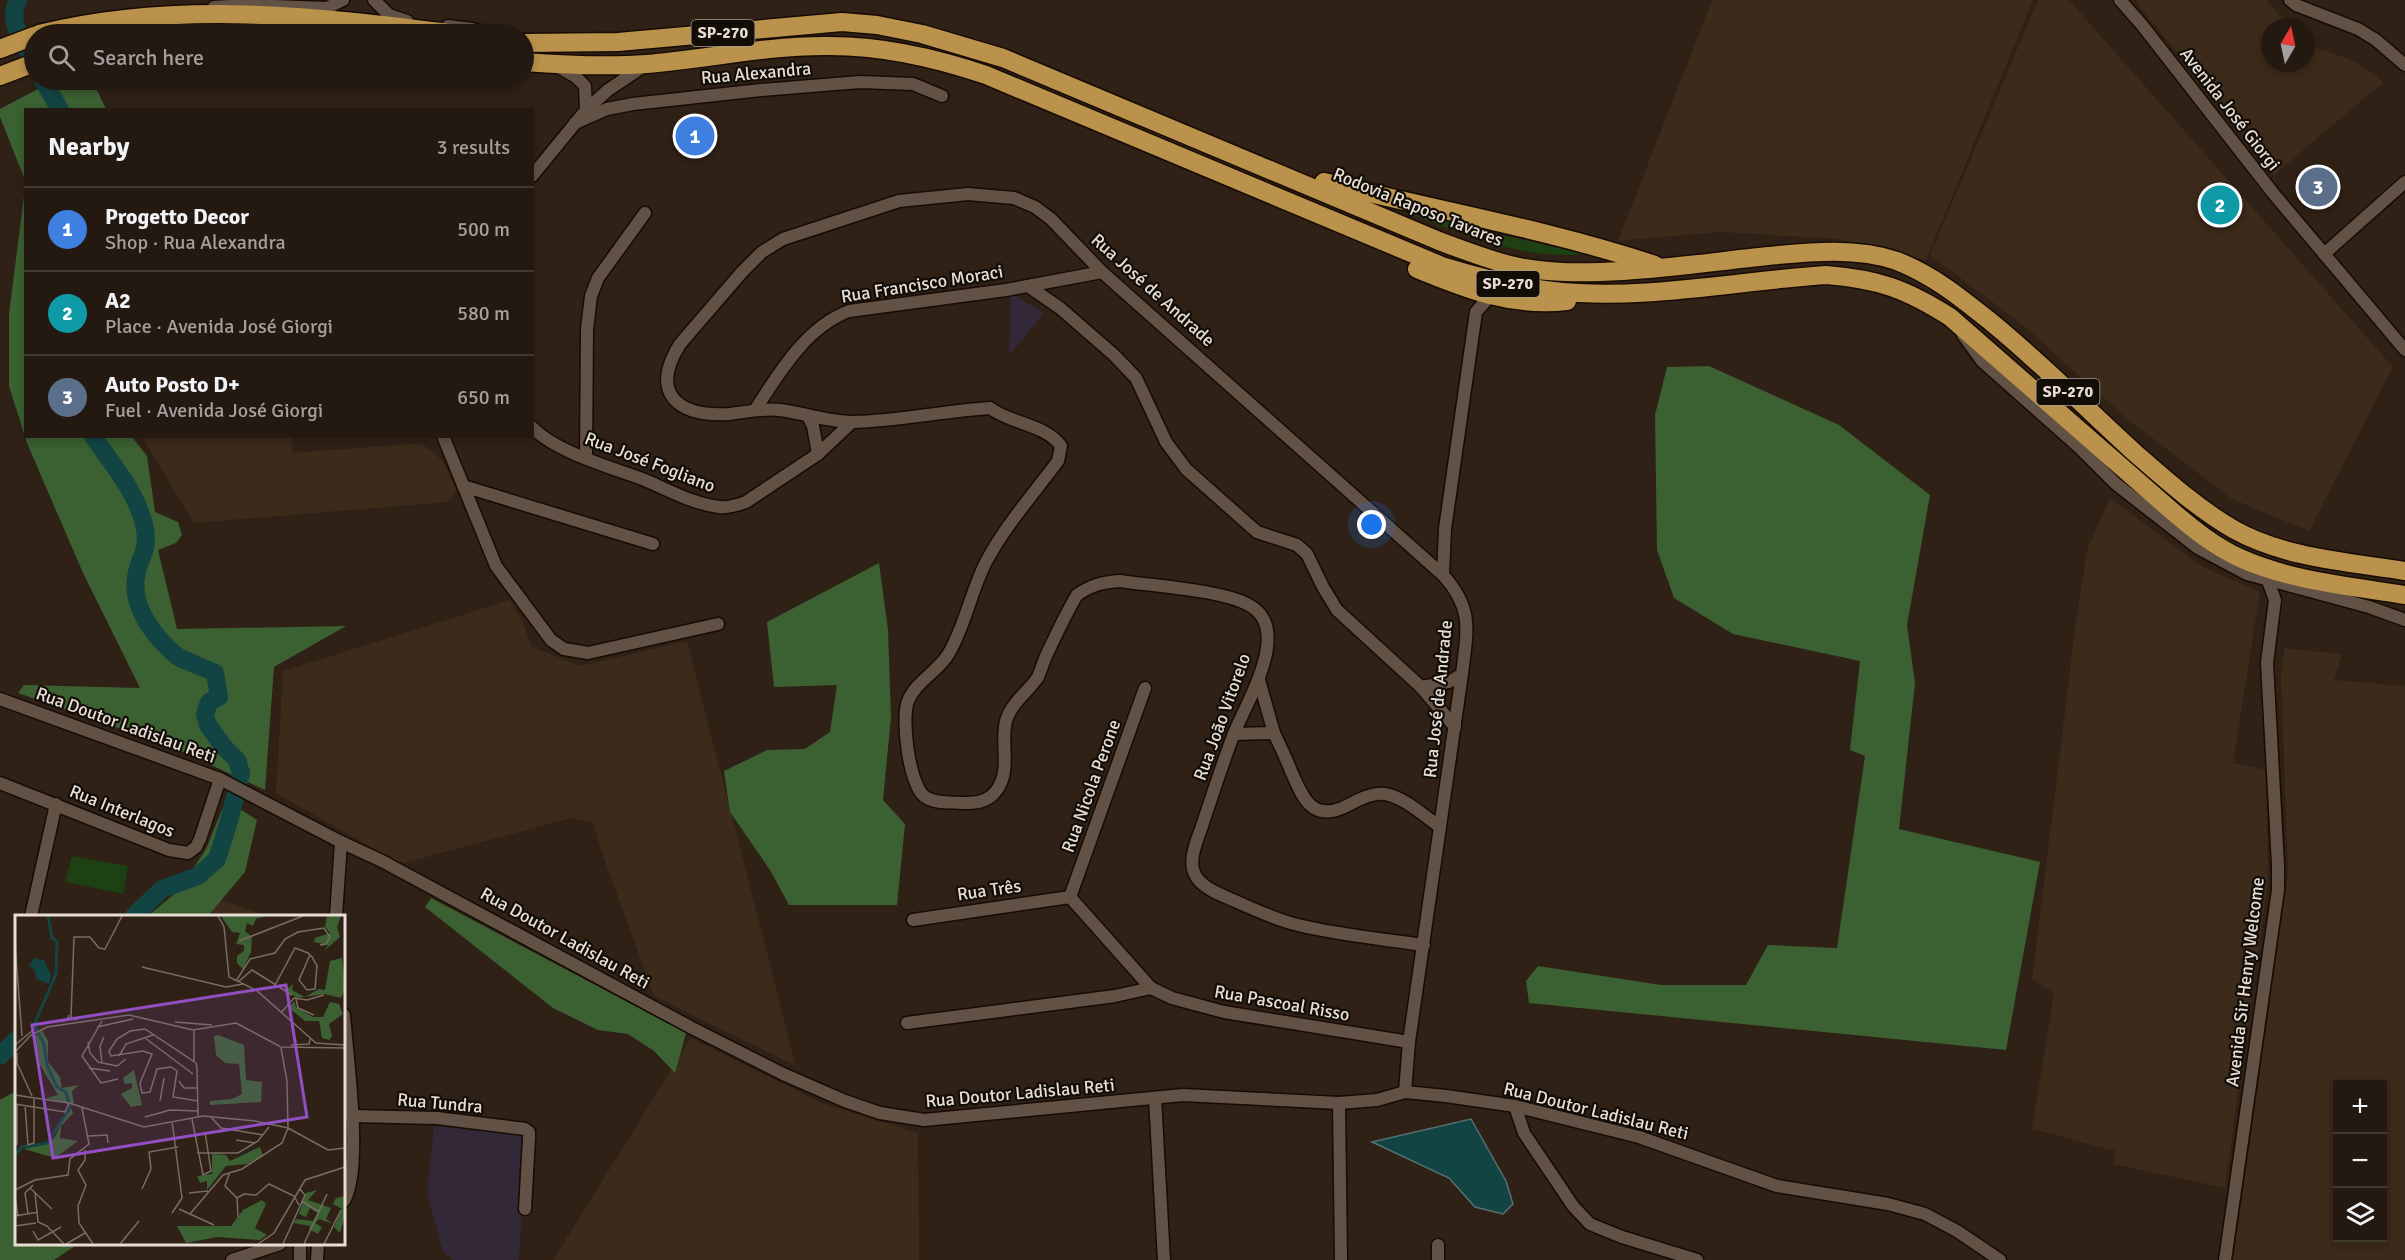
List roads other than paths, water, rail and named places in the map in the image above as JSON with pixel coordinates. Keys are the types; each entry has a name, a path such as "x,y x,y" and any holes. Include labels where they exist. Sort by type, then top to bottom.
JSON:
{"highway":[{"path":"87,24 126,15 202,8 267,9 381,24"},
{"name":"Rodovia Raposo Tavares","path":"534,43 618,42 842,22 877,25 931,36 1003,58 1439,241 1514,266 1586,272 1664,268 1817,251 1864,254 1894,260 1924,273 1950,289 2023,348 2071,395 2177,490 2234,530 2297,553 2405,571"},
{"path":"2,49 24,41"},
{"name":"SP-270","path":"534,63 597,66 825,46 908,53 950,63 996,80 1442,266 1483,279 1555,291 1637,293 1826,275 1856,277 1888,284 1920,298 1950,317 2172,511 2210,541 2239,557 2271,570 2304,578 2405,595"},
{"path":"5,74 24,67"},
{"path":"1267,168 1372,195 1515,225 1607,249 1664,268"},
{"path":"1310,212 1375,249 1457,285 1490,296 1535,303 1637,293"}],"street":[{"path":"202,8 246,5 327,8 343,0"},
{"path":"374,0 381,9 395,18 437,24"},
{"name":"Avenida José Giorgi","path":"2120,0 2324,254 2405,350"},
{"path":"2294,2 2358,29 2376,40 2405,65"},
{"path":"534,174 586,110 608,90 647,63"},
{"path":"553,64 576,77 585,86 586,110"},
{"name":"Rua Alexandra","path":"576,123 607,109 633,104 849,83 913,84 942,96"},
{"path":"2324,254 2405,182"},
{"name":"Rua José de Andrade","path":"990,408 852,422 779,410 755,410 731,414 710,413 681,405 671,397 666,386 666,374 671,358 687,336 742,272 762,252 783,239 899,201 968,194 993,194 1014,198 1035,207 1051,219 1102,272 1443,575 1457,591 1464,606 1466,638 1409,1042 1405,1092"},
{"path":"586,457 587,328 591,296 598,278 645,213"},
{"name":"Rua Francisco Moraci","path":"755,410 783,368 819,327 834,316 858,309 1028,286 1102,272"},
{"path":"1457,285 1468,297 1476,312"},
{"path":"1028,286 1060,309 1114,355 1136,378 1166,442 1186,469 1249,526 1267,536 1297,545 1307,554 1337,610 1421,687 1455,727"},
{"path":"1443,575 1445,529 1476,312 1490,296"},
{"path":"1950,317 1982,361 2080,448 2116,484 2198,548 2247,574 2405,620"},
{"name":"Rua João Vitorelo","path":"990,408 1056,440 1061,446 1061,453 1058,461 986,560 950,651 941,665 916,687 909,698 906,720 913,776 917,788 926,798 937,802 974,803 987,800 995,793 1004,773 1004,734 1011,708 1039,675 1077,595 1089,587 1103,582 1120,581 1226,597 1251,606 1266,621 1268,631 1265,659 1259,680 1234,734 1193,852 1194,873 1198,880 1214,892 1274,918 1298,925 1424,945"},
{"path":"808,416 813,426 818,454"},
{"name":"Rua José Fogliano","path":"534,428 554,443 586,457 700,502 720,507 735,506 760,495 818,454 852,422"},
{"path":"445,438 496,566 551,640 564,649 588,653 718,624"},
{"path":"463,486 653,544"},
{"path":"2361,564 2405,563"},
{"path":"2268,581 2275,600 2291,588"},
{"name":"Avenida Sir Henry Welcome","path":"2225,1260 2278,890 2267,663 2275,600"},
{"path":"1421,687 1449,682 1462,674"},
{"path":"1259,680 1274,733 1302,796 1309,805 1319,811 1330,812 1366,797 1385,794 1399,799 1440,827"},
{"name":"Rua Nicola Perone","path":"1070,897 1145,688"},
{"name":"Rua Doutor Ladislau Reti","path":"0,699 224,781 382,861 773,1069 845,1101 880,1113 924,1120 1183,1095 1340,1103 1377,1100 1405,1092 1515,1106 1639,1137 1777,1186 1888,1204 1925,1215 1957,1231 2000,1260"},
{"path":"1234,734 1274,733"},
{"name":"Rua Interlagos","path":"0,783 169,850 188,853 196,847 200,839 224,781"},
{"path":"31,915 56,804"},
{"path":"336,915 341,842"},
{"name":"Rua Três","path":"913,920 1070,897"},
{"name":"Rua Pascoal Risso","path":"1070,897 1152,988 1172,998 1224,1012 1409,1042"},
{"path":"907,1023 1115,996 1152,988"},
{"path":"345,1048 346,1082 352,1116 352,1176 350,1189 345,1199"},
{"path":"1155,1098 1164,1260"},
{"path":"1340,1103 1341,1260"},
{"path":"1515,1106 1524,1133 1573,1206 1590,1224 1622,1237 1697,1260"},
{"name":"Rua Tundra","path":"352,1116 437,1118 529,1132 525,1209"},
{"path":"232,1260 277,1245"},
{"path":"317,1260 318,1245"},
{"path":"1438,1245 1438,1260"}],"water":[{"path":"1471,1119 1506,1181 1513,1204 1503,1214 1475,1207 1449,1178 1372,1142"}],"waterway":[{"path":"18,0 15,8 15,24 24,45"},
{"path":"49,90 59,108"},
{"path":"94,438 124,480 142,516 146,544 137,571 135,589 141,611 153,631 177,656 215,673 219,697 209,702 205,715 208,725 223,746 237,760 241,773 217,859 198,876 162,889 135,915"},
{"path":"0,1056 15,1041"}],"place":[{"name":"Progetto Decor","path":"695,136"},
{"name":"Auto Posto D+","path":"2318,187"},
{"name":"A2","path":"2220,205"}]}
